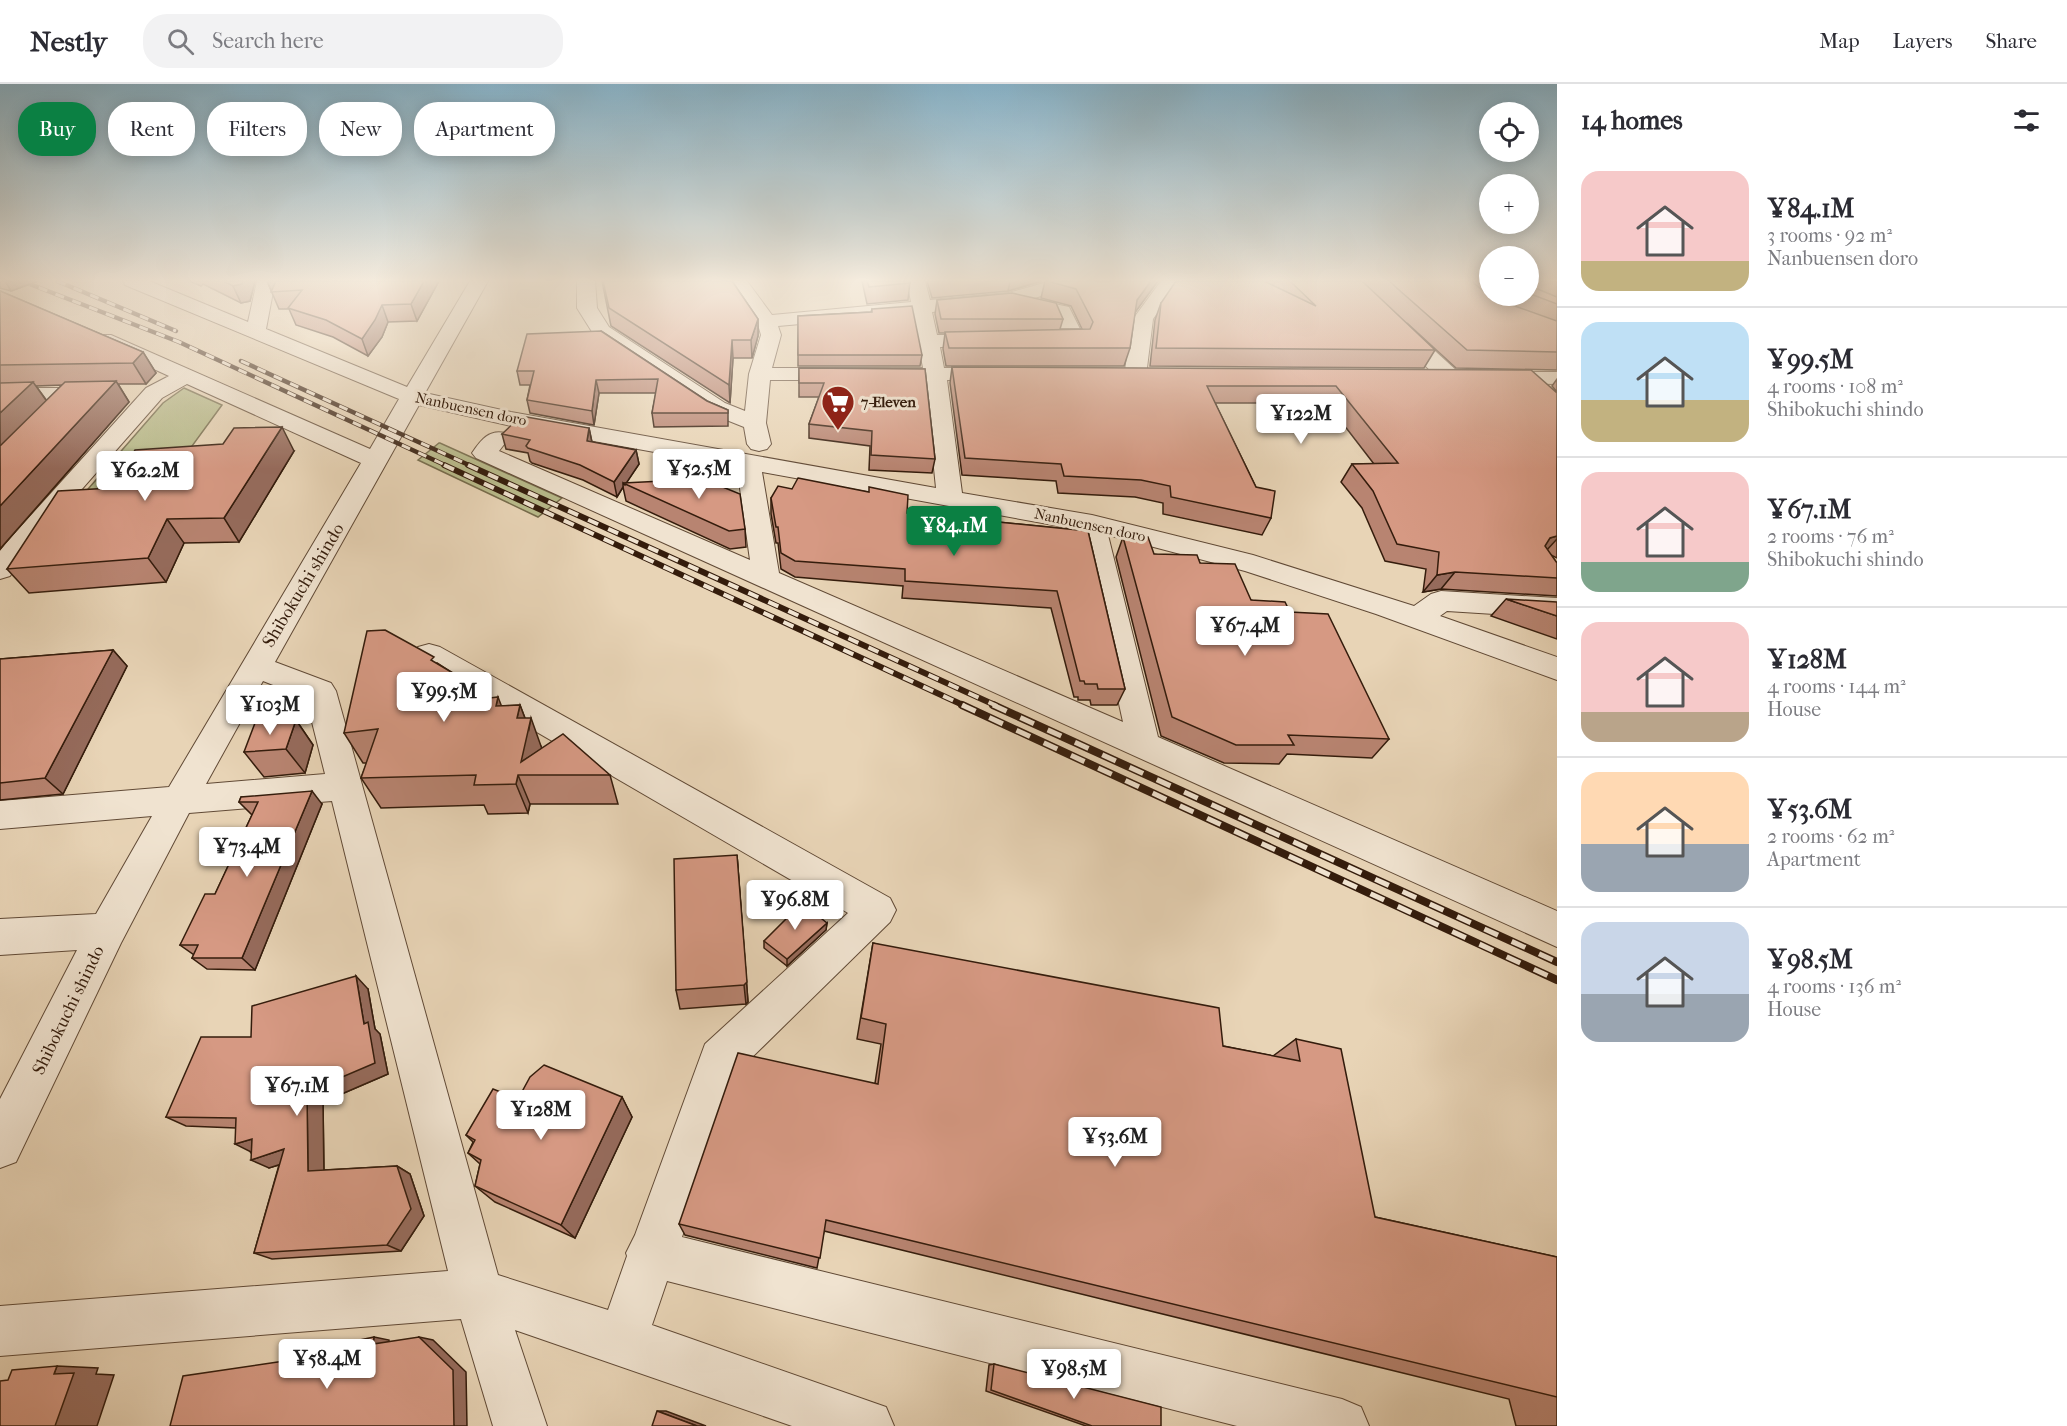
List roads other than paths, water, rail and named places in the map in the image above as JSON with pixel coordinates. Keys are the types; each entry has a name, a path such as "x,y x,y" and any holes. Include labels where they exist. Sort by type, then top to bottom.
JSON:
{"street":[{"path":"115,344 376,461"},
{"name":"Nanbuensen doro","path":"281,344 413,397 511,419 1092,524 1254,564 1417,618 1557,669"},
{"name":"Shibokuchi shindo","path":"0,1146 107,931 179,800 443,344"},
{"path":"620,344 706,402 755,423"},
{"path":"766,577 756,463 755,423 760,374 769,344"},
{"path":"928,344 935,374 950,498"},
{"path":"1134,376 1139,344"},
{"path":"1414,344 1449,376"},
{"path":"760,374 1017,375"},
{"path":"0,395 135,394 189,375"},
{"path":"1111,375 1158,375"},
{"path":"1418,376 1557,378"},
{"path":"1526,378 1549,399"},
{"path":"4,558 135,394"},
{"path":"48,420 72,395"},
{"path":"497,438 484,453 1557,929"},
{"path":"1092,524 1144,745"},
{"path":"1417,618 1441,601 1557,608"},
{"path":"429,655 877,910 720,1059 650,1253 622,1340"},
{"path":"255,666 320,691 478,1293 520,1426"},
{"path":"0,815 346,786"},
{"path":"0,937 107,931"},
{"path":"650,1253 1342,1426"},
{"path":"0,1331 478,1293 622,1340 867,1426"}],"railway":[{"path":"183,344 447,466"},
{"path":"241,361 471,466"},
{"path":"444,465 965,706"},
{"path":"468,465 997,706"},
{"path":"962,705 1557,980"},
{"path":"993,705 1557,962"}],"place":[{"name":"7-Eleven","path":"838,431"}]}
